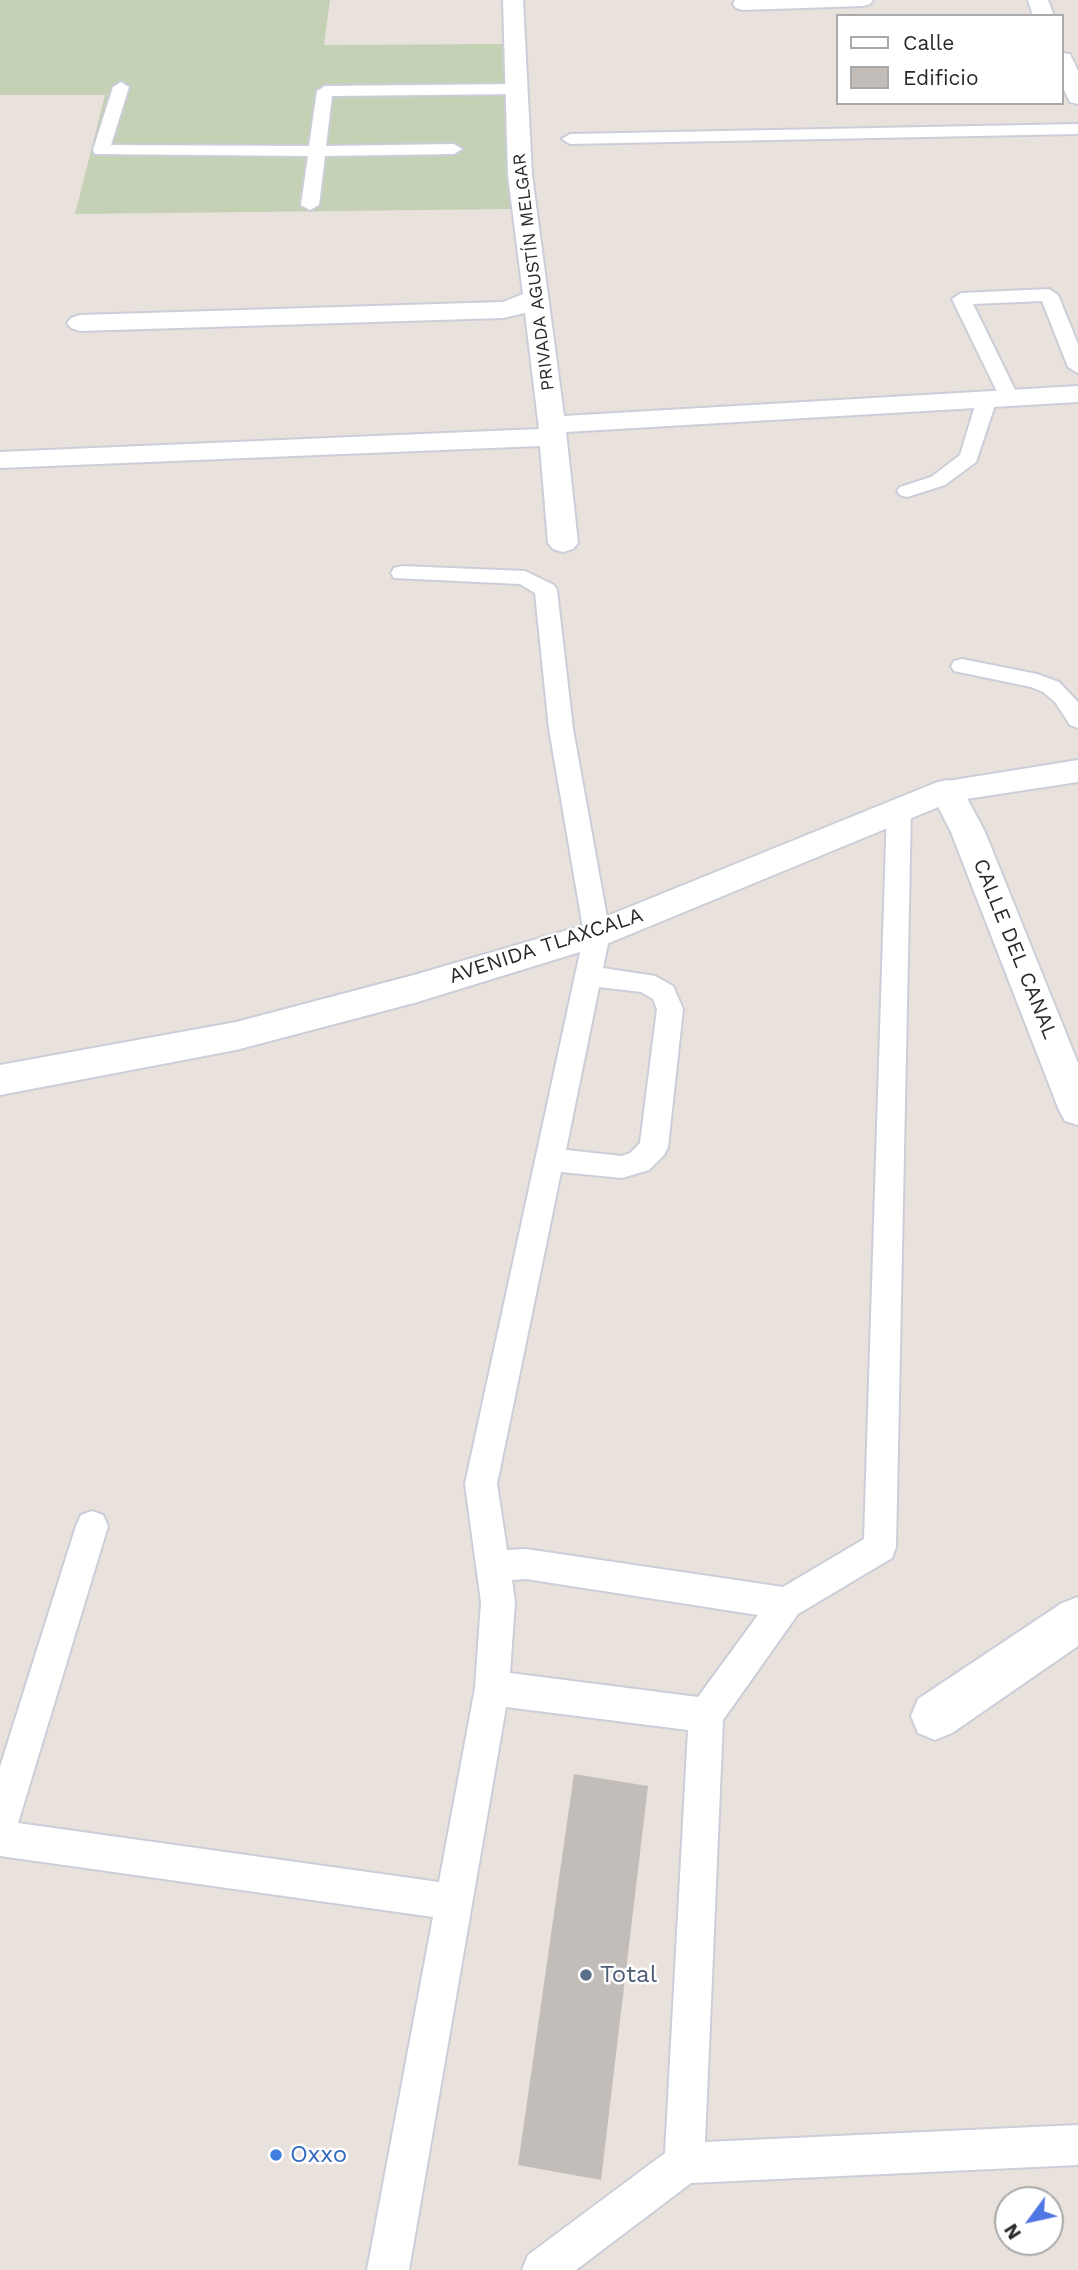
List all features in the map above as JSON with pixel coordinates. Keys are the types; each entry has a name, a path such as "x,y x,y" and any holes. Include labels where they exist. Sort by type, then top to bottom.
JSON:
{"street":[{"name":"PRIVADA AGUSTÍN MELGAR","path":"513,0 520,175 563,543"},
{"path":"743,4 863,0"},
{"path":"1064,64 1078,97"},
{"path":"80,323 503,310 520,307 536,298"},
{"path":"0,460 552,431 1078,394"},
{"name":"AVENIDA TLAXCALA","path":"0,1080 236,1036 414,989 597,934 899,808 947,791 1078,771"},
{"name":"CALLE DEL CANAL","path":"947,791 968,832 1078,1110"},
{"path":"935,1716 1078,1619"}],"lane":[{"path":"121,86 101,150 453,149"},
{"path":"310,205 325,91 517,89"},
{"path":"570,139 1078,129"},
{"path":"907,491 938,481 969,458 998,398 961,299 1049,295 1078,367"},
{"path":"388,2270 492,1688 498,1602 481,1484 597,934 561,729 546,590 525,578 402,573"},
{"path":"962,666 1037,681 1051,687 1063,697 1078,720"},
{"path":"684,2162 706,1715 786,1603 880,1547 899,808"},
{"path":"550,1160 622,1167 639,1162 654,1147 670,1009 664,993 646,983 589,976"},
{"path":"0,1824 92,1526"},
{"path":"493,1566 526,1564 786,1603"},
{"path":"492,1688 706,1715"},
{"path":"0,1838 453,1902"},
{"path":"543,2270 684,2162 1078,2145"}],"green space":[{"path":"0,0 330,0 324,45 505,44 514,209 75,214 105,95 0,95"}],"building":[{"name":"Total","path":"574,1774 648,1786 601,2180 518,2165"}],"place":[{"name":"Total","path":"586,1975"},
{"name":"Oxxo","path":"276,2155"}]}
